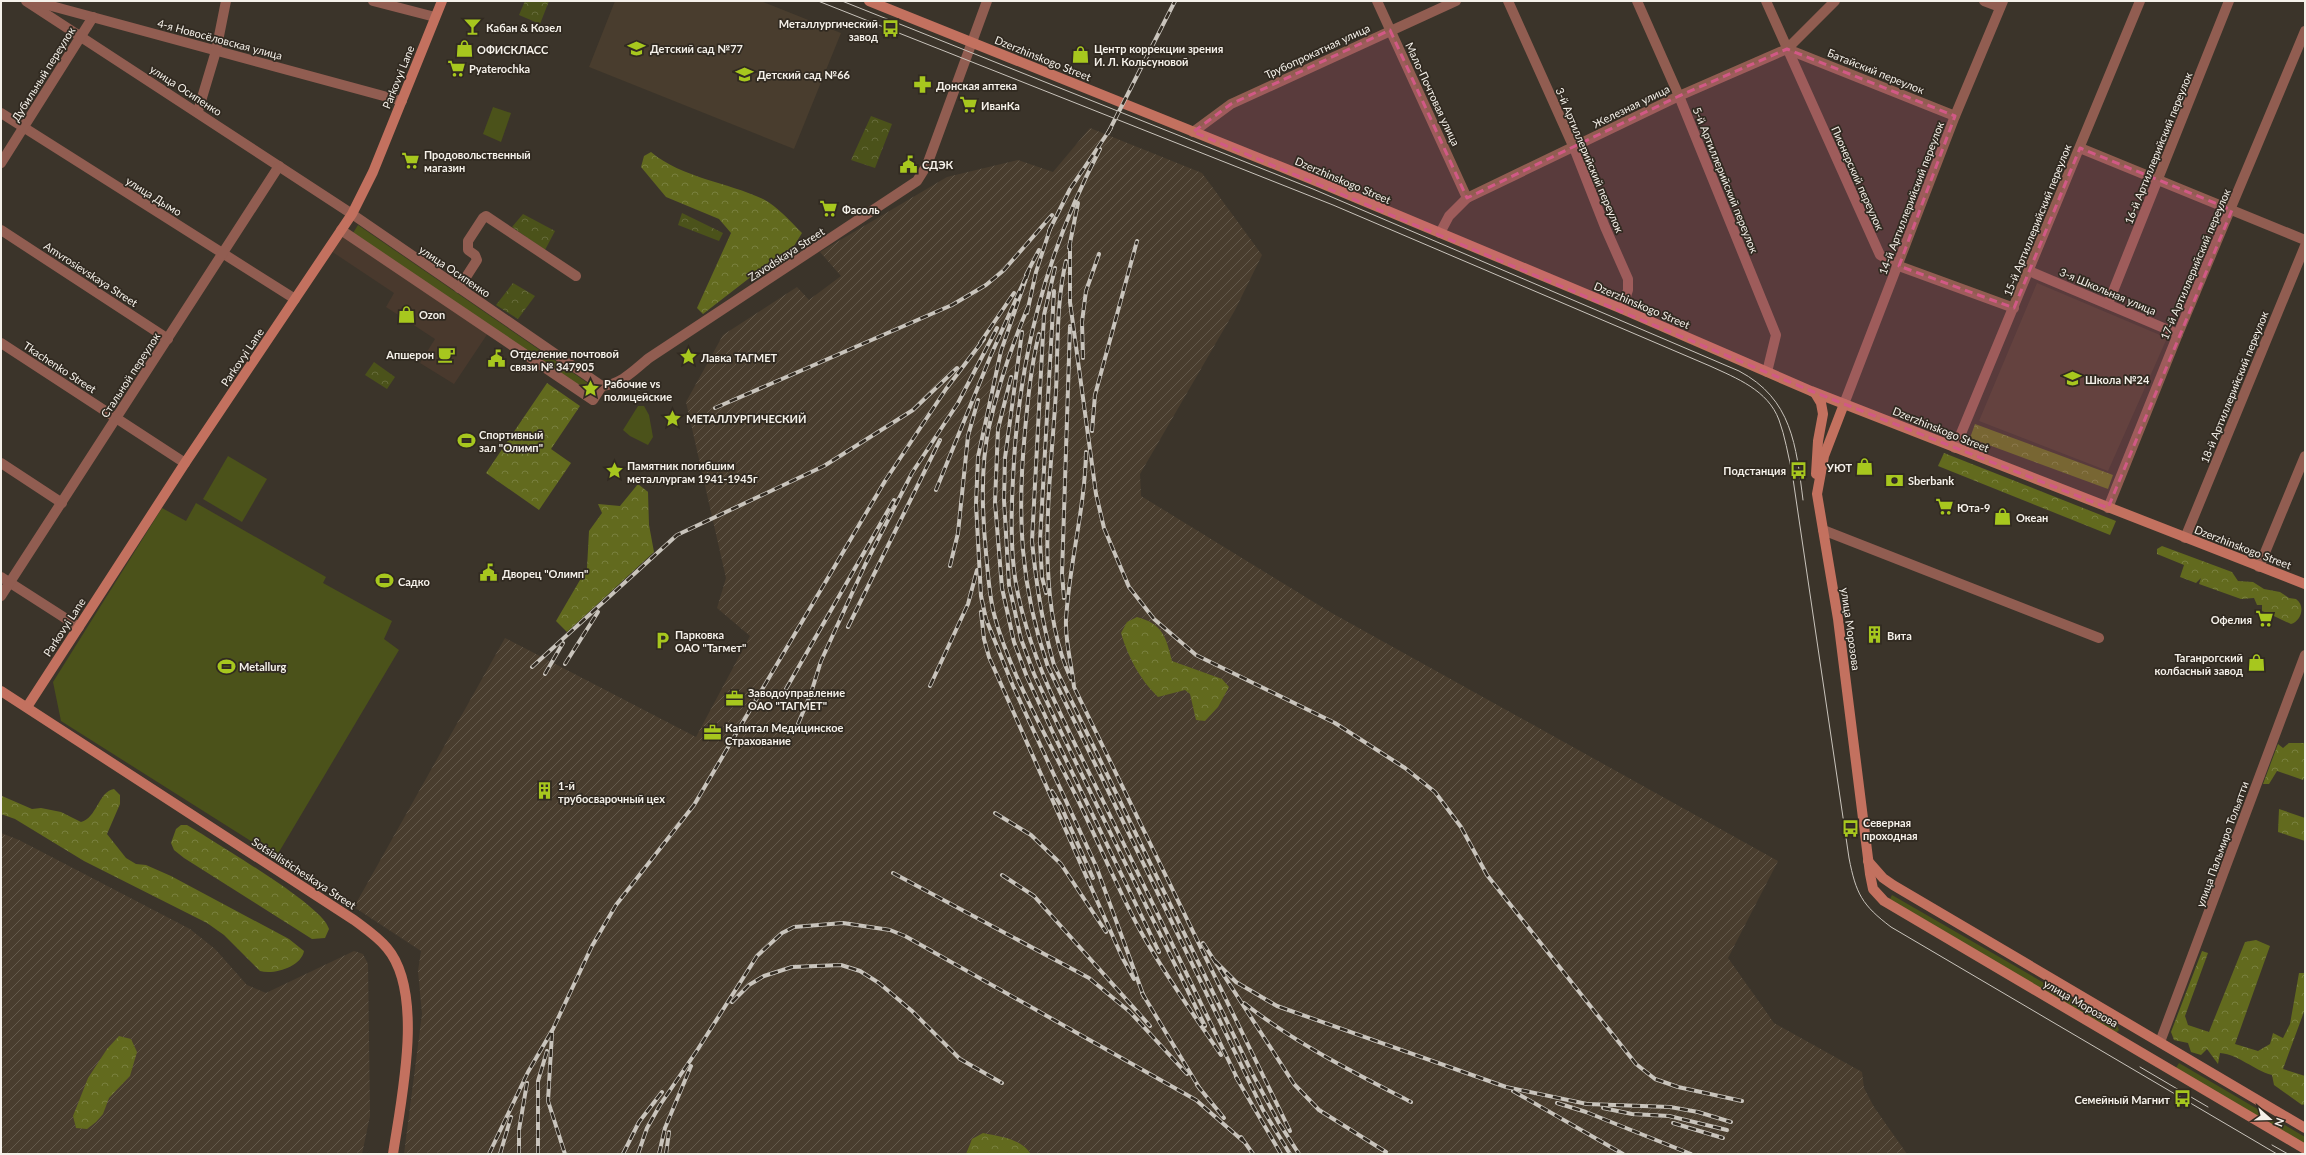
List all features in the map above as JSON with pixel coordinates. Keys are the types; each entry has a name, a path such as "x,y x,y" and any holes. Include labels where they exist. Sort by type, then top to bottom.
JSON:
{"main road":[{"name":"Parkovyi Lane","path":"27,707 185,463 352,214 373,172 442,1"},
{"name":"Dzerzhinskogo Street","path":"868,1 1440,233 1844,404 2305,584"},
{"path":"1815,392 1820,402 1823,414 1816,460 1817,494"},
{"name":"улица Морозова","path":"1844,404 1824,456 1817,494 1838,620 1868,861 1875,893 1884,901 2305,1149"},
{"name":"Sotsialisticheskaya Street","path":"1,691 354,920 388,948 402,976 407,1002 406,1060 393,1154"},
{"name":"улица Морозова","path":"1868,861 1883,878 2305,1128"},
{"path":"1872,884 1883,878"},
{"path":"2154,1060 2160,1042"}],"street":[{"name":"улица Осипенко","path":"26,1 352,214 602,386"},
{"name":"4-я Новосёловская улица","path":"33,1 402,101"},
{"path":"198,112 216,51 226,1"},
{"path":"374,1 435,17"},
{"path":"972,42 987,1"},
{"name":"Мало-Почтовая улица","path":"1377,1 1467,198"},
{"name":"Трубопрокатная улица","path":"1193,132 1232,104 1390,30 1456,1"},
{"name":"3-й Артиллерийский переулок","path":"1508,1 1574,148 1605,227 1628,279 1628,290 1622,309"},
{"name":"5-й Артиллерийский переулок","path":"1637,1 1679,96 1776,335 1767,372"},
{"name":"Пионерский переулок","path":"1766,1 1880,255 1899,266 2014,308"},
{"name":"Железная улица","path":"1440,233 1449,216 1467,198 1574,148 1679,96 1787,49 1836,1"},
{"path":"1984,1 2002,4"},
{"name":"15-й Артиллерийский переулок","path":"1955,448 2140,1"},
{"name":"16-й Артиллерийский переулок","path":"2108,304 2229,1"},
{"name":"14-й Артиллерийский переулок","path":"1844,404 1899,266 1955,116 2002,4"},
{"name":"Дубильный переулок","path":"1,163 93,17"},
{"name":"17-й Артиллерийский переулок","path":"2108,508 2178,334 2232,210 2305,31"},
{"name":"Zavodskaya Street","path":"602,386 611,385 623,379 649,358 917,181 927,165 972,42"},
{"name":"Батайский переулок","path":"1787,49 1955,116"},
{"name":"улица Дымо","path":"1,113 295,299"},
{"path":"2080,148 2305,240"},
{"name":"Стальной переулок","path":"1,596 5,580 62,502 280,166"},
{"path":"458,288 477,260 475,255 468,250 468,241 483,218 486,216 576,276"},
{"name":"Amvrosievskaya Street","path":"1,230 168,339"},
{"path":"341,230 593,400 602,386"},
{"name":"18-й Артиллерийский переулок","path":"2185,538 2305,246"},
{"name":"3-я Школьная улица","path":"2029,271 2178,334"},
{"name":"Tkachenko Street","path":"1,343 185,463"},
{"path":"2259,566 2305,456"},
{"path":"1,463 62,502"},
{"path":"1823,530 2099,638"},
{"path":"5,580 79,627"},
{"name":"улица Пальмиро Тольятти","path":"2160,1042 2305,655"}],"highlighted area":[{"path":"1390,30 1467,198 1679,96 1787,49 1955,116 1899,266 2014,308 2080,148 2232,210 2108,508 1811,391 1193,132 1231,104"}],"shaded area":[{"name":"Детский сад №66","path":"615,1 761,1 841,33 794,149 589,67"},
{"path":"1090,128 1202,173 1262,255 1235,310 1140,474 1141,496 1330,612 1778,861 1728,958 1774,1023 1862,1072 1864,1088 1874,1107 1907,1154 404,1154 422,1014 418,971 421,951 354,907 505,638 696,737 750,636 717,608 726,578 686,402 723,335 797,287 809,300 841,276 820,252 947,177 1018,160 1053,172"},
{"path":"342,234 488,333 454,384 420,363 435,339 386,307 394,293 331,251"},
{"name":"Школа №24","path":"2037,283 2167,338 2108,471 1979,421"},
{"path":"1,833 19,840 190,929 215,949 247,985 266,993 354,951 363,954 368,964 370,1116 362,1154 1,1154"}],"green space":[{"path":"525,1 549,1 540,24 519,15"},
{"path":"493,107 511,113 501,142 483,134"},
{"path":"871,116 892,124 875,168 851,160"},
{"path":"651,152 663,161 691,174 763,199 779,210 802,233 794,246 774,259 703,314 697,308 731,233 719,219 666,197 641,167 644,156"},
{"path":"682,213 723,233 719,241 678,225"},
{"path":"523,214 555,231 545,250 512,227"},
{"path":"358,225 592,386 587,393 353,233"},
{"path":"513,283 535,296 518,319 496,305"},
{"path":"374,362 395,377 387,389 365,375"},
{"path":"547,383 580,406 551,449 571,463 539,510 486,473"},
{"path":"638,406 644,406 649,415 653,437 648,445 630,436 623,430"},
{"path":"1975,424 2113,475 2108,489 1970,438"},
{"path":"1944,453 2116,521 2110,535 1938,466"},
{"path":"228,456 267,479 242,522 203,499"},
{"path":"638,484 648,492 649,525 654,552 567,632 556,621 587,568 589,531 602,513 598,504 620,506"},
{"name":"Metallurg","path":"196,503 326,577 323,583 392,621 384,639 399,650 276,857 61,721 53,682 162,508 186,521"},
{"path":"2162,546 2232,572 2238,581 2253,582 2264,589 2280,592 2289,598 2296,599 2301,605 2300,617 2291,624 2262,611 2262,605 2257,605 2254,598 2241,599 2199,584 2201,578 2196,583 2180,577 2184,565 2157,554 2157,549"},
{"path":"1137,617 1153,623 1162,633 1168,645 1172,661 1222,679 1229,687 1218,707 1205,721 1196,720 1190,694 1185,690 1158,697 1140,676 1127,651 1121,633 1127,622"},
{"path":"2289,743 2305,743 2305,776 2303,780 2277,771 2269,784 2263,784 2278,744 2283,748"},
{"path":"114,789 120,795 120,804 107,834 126,858 136,864 146,865 171,876 289,939 304,951 302,957 292,965 279,971 260,971 224,935 207,923 84,861 15,819 1,814 2,796 32,809 41,808 61,812 81,822 91,816 104,795"},
{"path":"2279,809 2305,818 2305,841 2278,832"},
{"path":"181,825 187,825 202,834 293,893 323,919 329,929 325,938 312,939 184,858 174,850 171,843 176,829"},
{"path":"1892,895 2117,1025 2119,1030 2116,1033 1890,899"},
{"path":"2256,940 2270,946 2235,1044 2258,1051 2270,1044 2273,1033 2283,1038 2290,1024 2299,973 2305,973 2305,1009 2283,1069 2305,1076 2305,1104 2302,1105 2274,1085 2272,1075 2227,1054 2220,1053 2218,1064 2207,1049 2201,1055 2191,1052 2188,1043 2174,1040 2171,1032 2202,951 2208,953 2185,1016 2188,1025 2209,1032 2245,942"},
{"path":"119,1036 131,1039 137,1052 130,1076 109,1098 103,1114 96,1122 87,1129 76,1128 73,1116 88,1078 107,1049"},
{"path":"2179,1063 2305,1137 2305,1145 2176,1068"},
{"path":"983,1133 1016,1141 1031,1154 966,1154 972,1139"}],"tram line":[{"path":"818,1 1333,205 1710,366 1740,380 1759,393 1774,410 1779,420 1785,439 1792,472 1849,858 1854,881 1862,898 1873,912 1891,927 2277,1154"},
{"path":"842,1 1313,189 1739,371 1757,382 1770,395 1781,410 1794,442 1803,500"},
{"path":"2140,1067 2208,1107"},
{"path":"2272,1145 2288,1154"}],"railway":[{"path":"1108,133 1175,1"},
{"path":"1049,231 1070,189 1111,128"},
{"path":"1100,149 1064,229 1038,309 1028,350 1021,392 1013,479 1012,532 1014,571 1022,613 1052,696 1238,1080"},
{"path":"1069,248 1078,203"},
{"path":"715,408 952,305 986,285 1004,270 1052,215"},
{"path":"1027,313 1036,272 1051,226"},
{"path":"1092,431 1095,395 1137,241"},
{"path":"1070,243 1070,302 1096,494 1104,528 1129,587 1154,619 1196,655 1335,723 1405,768 1435,792 1461,827 1487,875 1636,1064 1655,1079 1678,1087 1742,1101"},
{"path":"1026,275 1039,250"},
{"path":"1083,358 1082,322 1086,291 1099,254"},
{"path":"1066,261 1060,293 1047,538 1048,576 1052,612 1059,647 1071,679"},
{"path":"1055,268 1044,315 1032,541 1040,603 1054,665 1253,1075 1279,1123 1299,1154"},
{"path":"936,490 991,355 1029,270 1001,351 978,457 976,504 981,596 986,619 1013,686 1096,866 1144,997"},
{"path":"1046,593 1042,577 1040,541 1054,291"},
{"path":"980,343 1014,293"},
{"path":"1028,307 1016,336 1001,381 989,427 984,458 984,522 989,584 994,614 1009,659 1019,683 1076,796 1132,915 1160,964 1221,1055"},
{"path":"1064,598 1062,574 1070,326"},
{"path":"798,724 811,693 821,661 865,565 912,473 958,403 997,328"},
{"path":"1022,332 1005,458 1004,500 1009,585 1021,639 1034,674 1061,732 1205,1026"},
{"path":"1039,334 1034,358 1025,431 1021,492 1021,521 1026,579 1031,608 1048,667 1263,1110 1290,1154"},
{"path":"489,1154 528,1072 553,1029 592,946 616,905 694,805 885,481 946,389 984,339"},
{"path":"532,667 677,535 824,466 913,410 957,368"},
{"path":"1011,377 998,429 995,502 1002,588 1014,642 1027,677 1054,735 1159,952"},
{"path":"950,566 958,533 968,436 978,400"},
{"path":"848,627 940,440"},
{"path":"1086,452 1083,494 1070,578 1066,620 1074,687 1290,1131"},
{"path":"786,689 894,500"},
{"path":"930,686 968,604 977,570"},
{"path":"565,664 598,612"},
{"path":"981,612 984,639 989,657 1122,957 1134,979"},
{"path":"545,674 563,643"},
{"path":"1052,791 1060,804 1093,878"},
{"path":"995,813 1031,835 1061,864 1106,932"},
{"path":"893,873 1089,978 1130,1012 1187,1074"},
{"path":"1002,875 1034,896 1150,1026"},
{"path":"638,1154 647,1128 660,1105 698,1049 757,956 782,933 794,927 843,923 890,930 905,936 1196,1100 1243,1141"},
{"path":"1203,943 1294,1084 1319,1110 1386,1152"},
{"path":"1215,961 1236,982 1277,1006 1506,1087 1587,1104 1670,1107 1698,1112 1731,1122"},
{"path":"732,1002 749,985 764,976 792,967 841,965 860,971 879,983 912,1011 960,1059 1002,1083"},
{"path":"1142,993 1200,1089"},
{"path":"1244,1003 1263,1018 1304,1044 1411,1102"},
{"path":"552,1033 548,1101 565,1154"},
{"path":"538,1154 538,1081 547,1051"},
{"path":"659,1154 665,1128 691,1066"},
{"path":"1236,1077 1281,1154"},
{"path":"519,1154 519,1130 527,1083"},
{"path":"1197,1085 1224,1118"},
{"path":"1513,1091 1623,1154"},
{"path":"623,1154 639,1122 662,1092"},
{"path":"1557,1103 1586,1112 1691,1154"},
{"path":"1603,1108 1632,1114 1669,1116 1727,1130"},
{"path":"500,1154 511,1117"},
{"path":"1673,1123 1723,1138"},
{"path":"666,1154 669,1132"},
{"path":"1241,1137 1253,1154"}],"place":[{"name":"Кабан & Козел","path":"473,27"},
{"name":"Металлургический завод","path":"891,29"},
{"name":"Детский сад №77","path":"637,48"},
{"name":"ОФИСКЛАСС","path":"464,49"},
{"name":"Центр коррекции зрения И. Л. Кольсуновой","path":"1081,54"},
{"name":"Pyaterochka","path":"456,68"},
{"name":"Детский сад №66","path":"744,74"},
{"name":"Донская аптека","path":"923,85"},
{"name":"ИванКа","path":"968,105"},
{"name":"Продовольственный магазин","path":"411,160"},
{"name":"СДЭК","path":"909,164"},
{"name":"Фасоль","path":"829,209"},
{"name":"Ozon","path":"406,314"},
{"name":"Апшерон","path":"447,354"},
{"name":"Лавка ТАГМЕТ","path":"688,357"},
{"name":"Отделение почтовой связи № 347905","path":"497,359"},
{"name":"Школа №24","path":"2072,379"},
{"name":"Рабочие vs полицейские","path":"591,389"},
{"name":"МЕТАЛЛУРГИЧЕСКИЙ","path":"673,418"},
{"name":"Спортивный зал \"Олимп\"","path":"466,440"},
{"name":"УЮТ","path":"1865,467"},
{"name":"Подстанция","path":"1799,470"},
{"name":"Памятник погибшим металлургам 1941-1945г","path":"614,471"},
{"name":"Sberbank","path":"1895,480"},
{"name":"Юта-9","path":"1944,507"},
{"name":"Океан","path":"2003,517"},
{"name":"Дворец \"Олимп\"","path":"489,573"},
{"name":"Садко","path":"385,581"},
{"name":"Офелия","path":"2265,619"},
{"name":"Вита","path":"1874,635"},
{"name":"Парковка ОАО \"Тагмет\"","path":"662,640"},
{"name":"Таганрогский колбасный завод","path":"2256,663"},
{"name":"Metallurg","path":"226,666"},
{"name":"Заводоуправление ОАО \"ТАГМЕТ\"","path":"735,698"},
{"name":"Капитал Медицинское Страхование","path":"712,733"},
{"name":"1-й трубосварочный цех","path":"545,791"},
{"name":"Северная проходная","path":"1850,828"},
{"name":"Семейный Магнит","path":"2183,1099"}]}
